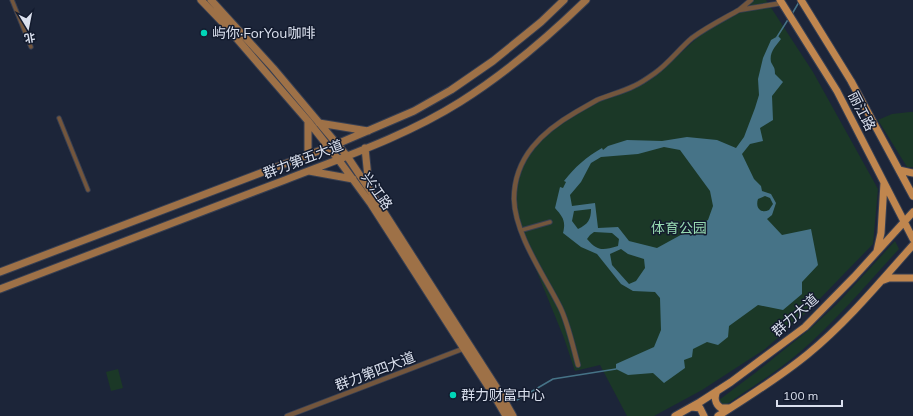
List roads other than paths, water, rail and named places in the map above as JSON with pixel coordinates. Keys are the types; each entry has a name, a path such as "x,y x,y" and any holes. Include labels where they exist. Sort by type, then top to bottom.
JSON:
{"main road":[{"name":"兴江路","path":"201,0 225,25 308,121 338,159 371,204 467,347"},
{"name":"兴江路","path":"211,0 273,68 346,156 369,190 467,347 513,416"},
{"name":"群力第五大道","path":"0,272 337,144 414,111 463,82 517,43 564,0"},
{"name":"群力第五大道","path":"0,289 308,171 419,124 459,103 491,81 529,52 586,0"},
{"name":"丽江路","path":"801,0 851,81 913,196"},
{"name":"丽江路","path":"781,1 837,91 913,239"},
{"path":"308,121 308,155"},
{"path":"319,123 368,131"},
{"path":"365,148 369,190"},
{"path":"899,170 913,173"},
{"path":"308,171 353,179"},
{"path":"877,252 881,233 884,181"},
{"name":"群力大道","path":"675,416 717,391 805,327 913,212"},
{"path":"718,416 807,355 828,336 881,281 913,245"},
{"path":"881,281 889,278 913,278"},
{"path":"717,391 715,397 719,407 723,409 731,408"},
{"name":"兴江路","path":"498,395 506,416"},
{"path":"692,407 700,408 704,416"}],"street":[{"path":"12,0 31,47"},
{"path":"578,365 561,308 529,250 518,222 514,199 516,181 523,160 536,142 557,123 597,100 634,86 669,62 691,39 710,26 739,10 751,0"},
{"path":"739,10 781,1"},
{"path":"59,118 88,190"},
{"path":"522,230 550,222"},
{"name":"群力第四大道","path":"287,416 467,347"}],"water":[{"path":"778,36 781,39 773,49 771,62 775,74 783,82 772,96 773,120 760,128 763,141 750,144 742,154 754,179 761,186 762,191 771,194 776,203 772,215 767,219 782,235 811,229 818,265 802,282 802,294 783,310 758,305 729,326 728,337 718,345 707,342 693,349 692,357 684,360 685,368 664,383 653,373 628,375 616,369 616,364 654,347 661,330 660,298 655,292 633,291 621,284 597,254 581,247 563,233 563,219 555,208 560,187 563,188 566,182 564,181 568,176 591,155 602,148 603,150 608,146 627,140 662,141 687,137 717,140 736,148 744,137 755,108 759,95 758,79 763,58 771,40","holes":["664,147 680,150 710,191 713,206 708,220 657,248 629,241 618,227 598,228 595,203 572,206 570,195 581,182 591,163 601,157 638,154","765,196 770,198 773,204 769,210 761,211 757,205 758,199","591,209 588,221 578,229 572,221 574,211","594,232 612,233 619,239 618,246 604,249 594,246 587,239","621,249 628,254 644,259 645,268 636,281 629,284 612,265 610,254"]}],"waterway":[{"path":"792,14 799,2"},
{"path":"777,37 789,18"},
{"path":"517,400 553,379 616,369"}],"place":[{"name":"屿你·ForYou咖啡","path":"204,33"},
{"name":"群力财富中心","path":"453,395"}],"park label":[{"name":"体育公园","path":"679,228"}]}
